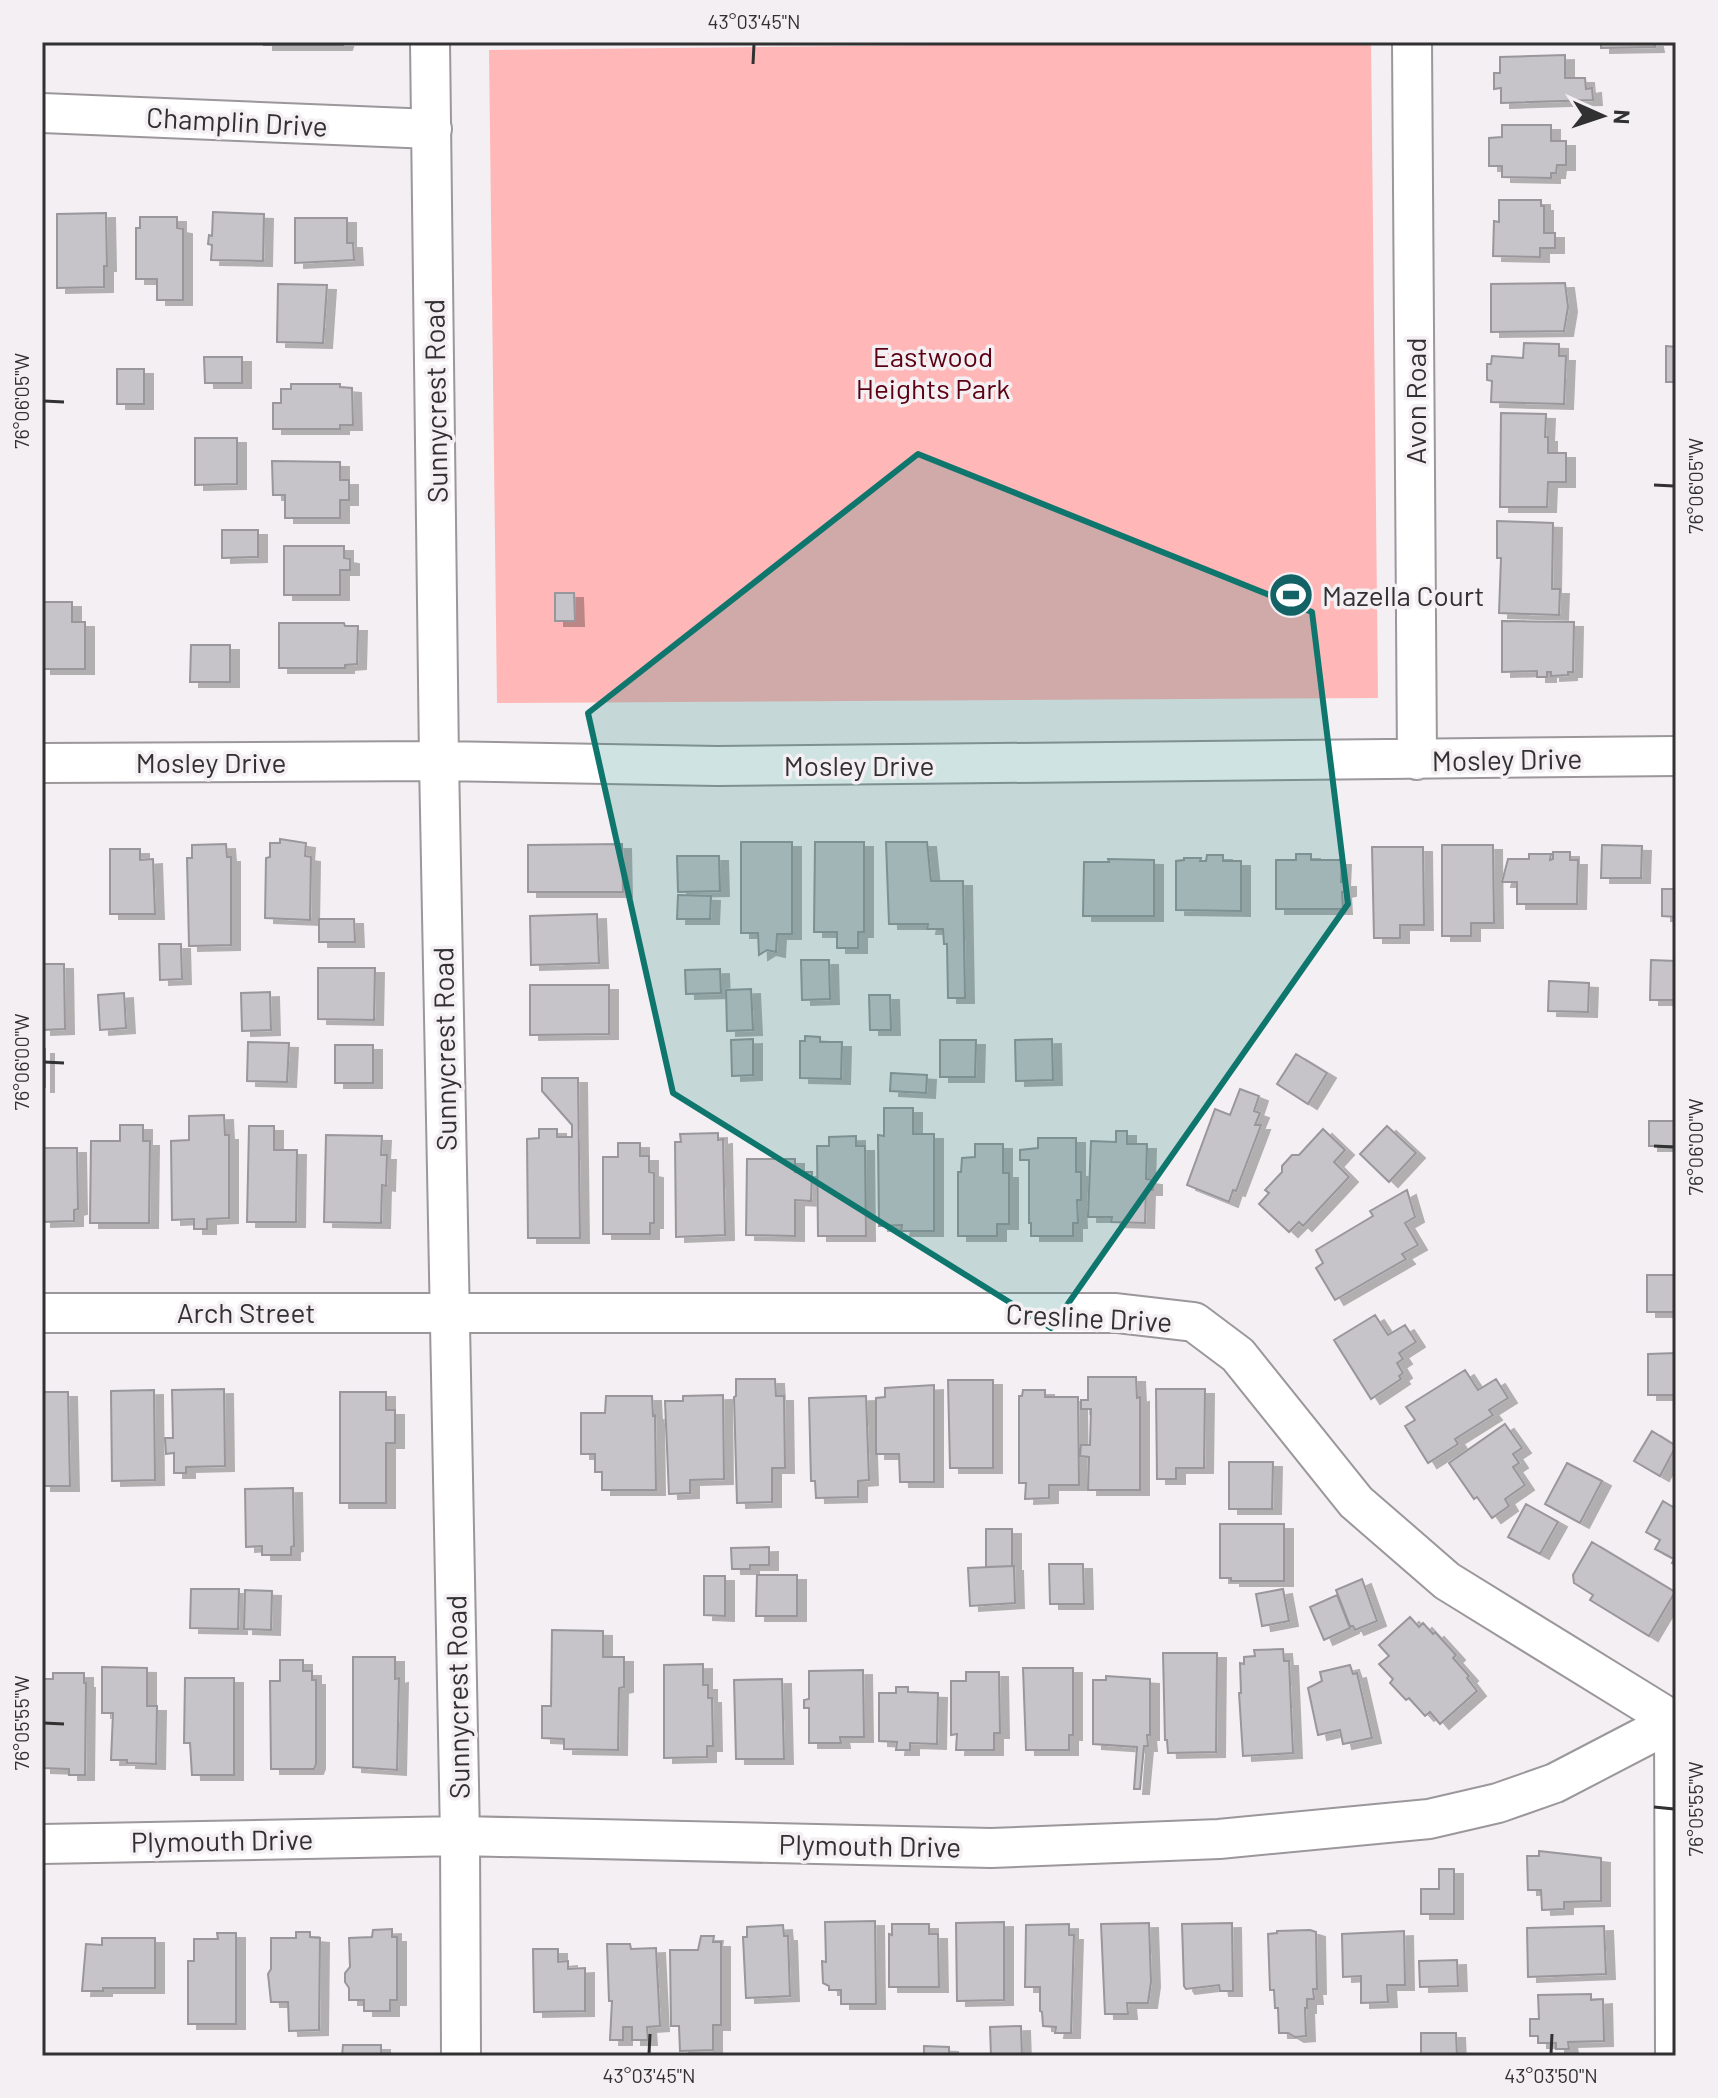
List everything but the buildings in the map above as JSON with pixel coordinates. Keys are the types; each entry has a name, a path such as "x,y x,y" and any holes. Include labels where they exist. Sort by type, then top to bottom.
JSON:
{"street":[{"name":"Sunnycrest Road","path":"430,42 461,2056"},
{"name":"Avon Road","path":"1412,42 1417,760"},
{"name":"Champlin Drive","path":"42,113 432,129"},
{"name":"Mosley Drive","path":"42,763 439,761 732,766 1676,756"},
{"name":"Arch Street","path":"42,1313 449,1311"},
{"name":"Cresline Drive","path":"449,1311 1116,1313 1194,1322 1238,1355 1356,1502 1447,1581 1675,1721"},
{"name":"Plymouth Drive","path":"42,1844 460,1836 991,1848 1219,1839 1429,1819 1498,1803 1555,1783 1675,1721"},
{"path":"1675,1721 1675,2056"}],"highlighted area":[{"path":"918,454 1312,612 1348,904 1051,1328 673,1093 588,713"}],"green space":[{"name":"Eastwood Heights Park","path":"1371,42 1378,698 497,703 489,50"}],"place":[{"name":"Mazella Court","path":"1291,595"}]}
